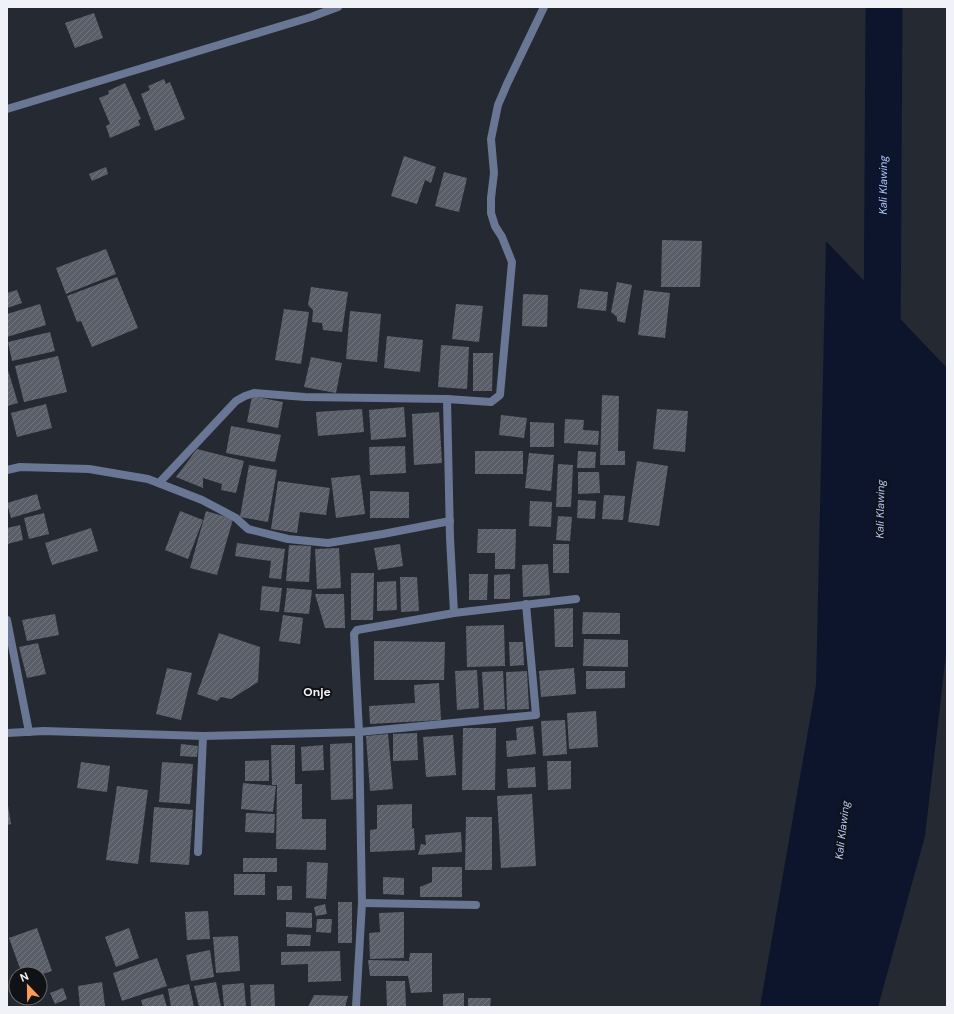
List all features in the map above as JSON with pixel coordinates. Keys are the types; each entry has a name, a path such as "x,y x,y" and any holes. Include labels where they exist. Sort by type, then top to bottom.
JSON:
{"street":[{"path":"7,109 311,17 338,7"},
{"path":"158,484 236,401 254,393 305,397 447,399 492,402 500,395 512,262 502,237 495,226 491,213 494,173 491,139 498,105 544,7"},
{"path":"447,399 454,613"},
{"path":"7,470 20,467 89,469 148,480 202,500 236,518 248,529 288,539 328,543 450,521"},
{"path":"356,1007 362,903 359,732 354,634 357,630 454,613 576,599"},
{"path":"7,733 44,731 202,736 359,732 536,715 526,604"},
{"path":"7,620 29,732"},
{"path":"198,852 202,736"},
{"path":"362,903 476,905"}],"water":[{"path":"826,241 947,368 947,645 925,836 878,1007 760,1007 816,685"}],"building":[{"path":"94,13 103,38 75,48 65,23"},
{"path":"164,79 166,84 170,82 185,119 155,131 141,94 150,90 148,86"},
{"path":"125,83 141,119 138,120 140,125 110,138 106,126 110,124 99,98 109,94 108,91"},
{"path":"404,156 436,167 431,183 425,180 417,204 391,196"},
{"path":"106,167 108,174 92,181 89,174"},
{"path":"444,172 467,178 459,212 435,206"},
{"path":"662,240 702,241 700,287 661,287"},
{"path":"106,249 116,274 66,294 56,268"},
{"path":"117,277 138,328 92,347 81,321 77,322 67,296"},
{"path":"617,282 632,285 625,323 617,321 617,317 611,312"},
{"path":"311,287 348,292 342,332 323,330 322,323 312,322 313,310 308,305"},
{"path":"580,289 608,292 606,311 577,308"},
{"path":"17,290 22,303 7,308 7,293"},
{"path":"644,290 670,293 665,338 638,335"},
{"path":"523,294 548,295 547,327 522,326"},
{"path":"40,304 46,325 7,337 7,314"},
{"path":"456,304 483,306 479,342 452,339"},
{"path":"284,309 309,312 301,364 275,360"},
{"path":"350,311 381,314 377,362 346,359"},
{"path":"50,332 55,351 12,361 8,342"},
{"path":"387,336 423,340 420,372 384,368"},
{"path":"441,345 469,347 467,389 438,387"},
{"path":"473,353 493,353 492,391 473,391"},
{"path":"58,356 67,392 24,402 15,366"},
{"path":"311,357 342,363 336,393 304,387"},
{"path":"7,367 18,403 7,406"},
{"path":"602,395 619,396 618,451 625,451 625,465 600,465"},
{"path":"252,396 283,402 278,428 247,422"},
{"path":"46,404 52,428 17,437 11,413"},
{"path":"404,407 406,437 371,440 369,410"},
{"path":"362,409 364,432 318,436 316,412"},
{"path":"657,409 688,411 685,452 653,449"},
{"path":"439,412 442,463 414,465 412,414"},
{"path":"501,415 527,418 524,438 499,435"},
{"path":"565,419 584,420 583,430 599,431 598,445 564,443"},
{"path":"530,422 554,423 554,447 530,447"},
{"path":"231,426 281,435 275,462 226,453"},
{"path":"405,446 406,473 370,475 369,447"},
{"path":"197,449 244,461 236,493 221,490 222,484 203,478 203,488 176,477"},
{"path":"475,451 523,451 523,474 475,474"},
{"path":"578,451 596,452 595,468 577,468"},
{"path":"529,453 554,455 551,491 525,488"},
{"path":"637,461 668,466 659,526 628,522"},
{"path":"558,464 573,465 571,507 556,507"},
{"path":"249,465 277,470 268,522 240,517"},
{"path":"578,472 599,472 600,493 578,494"},
{"path":"360,475 365,514 336,518 331,478"},
{"path":"278,481 330,488 326,515 300,512 297,533 271,529"},
{"path":"370,491 409,492 409,518 370,518"},
{"path":"37,494 41,509 11,518 7,503"},
{"path":"604,495 625,496 623,520 602,519"},
{"path":"578,500 596,501 595,519 577,518"},
{"path":"530,501 552,502 551,527 529,526"},
{"path":"180,511 203,520 188,559 165,550"},
{"path":"206,511 233,519 217,575 190,568"},
{"path":"44,513 49,534 29,539 24,518"},
{"path":"558,516 572,517 570,541 556,540"},
{"path":"20,525 23,540 7,544 7,528"},
{"path":"91,528 98,551 52,565 45,543"},
{"path":"478,529 516,529 515,569 495,569 495,553 477,553"},
{"path":"237,543 285,549 281,579 269,578 271,561 235,556"},
{"path":"400,544 403,566 378,570 374,548"},
{"path":"553,544 569,544 569,573 553,573"},
{"path":"289,545 311,546 309,582 286,581"},
{"path":"339,548 341,588 317,589 315,549"},
{"path":"548,564 550,595 523,597 522,565"},
{"path":"351,573 374,573 373,620 351,620"},
{"path":"469,574 488,574 487,600 469,600"},
{"path":"510,574 510,599 494,599 494,575"},
{"path":"400,577 417,577 419,611 401,612"},
{"path":"396,581 397,610 377,611 377,582"},
{"path":"262,586 282,588 279,612 260,610"},
{"path":"287,588 312,590 309,614 284,612"},
{"path":"315,594 344,594 345,628 325,628"},
{"path":"573,608 573,647 555,647 554,609"},
{"path":"583,612 620,613 620,634 582,634"},
{"path":"55,614 59,635 27,641 22,620"},
{"path":"283,615 303,618 300,644 279,641"},
{"path":"504,625 505,666 467,667 466,626"},
{"path":"219,633 260,647 258,682 231,699 221,697 217,701 197,694"},
{"path":"584,639 628,640 628,667 583,666"},
{"path":"374,641 445,642 444,680 374,680"},
{"path":"509,642 523,642 524,665 510,666"},
{"path":"38,643 46,674 27,678 19,647"},
{"path":"167,668 192,673 181,720 156,714"},
{"path":"574,668 576,694 541,697 539,671"},
{"path":"477,670 479,708 457,710 455,671"},
{"path":"503,671 505,709 484,710 482,672"},
{"path":"527,671 529,709 507,710 506,672"},
{"path":"586,671 625,671 625,688 586,689"},
{"path":"439,683 441,720 370,724 369,706 415,703 414,685"},
{"path":"596,711 598,747 569,749 567,713"},
{"path":"565,720 567,754 543,756 541,721"},
{"path":"533,726 536,754 507,757 506,741 517,740 516,728"},
{"path":"463,728 496,728 495,790 462,790"},
{"path":"417,733 418,760 393,761 393,734"},
{"path":"388,734 393,789 370,791 366,736"},
{"path":"453,735 456,775 426,777 423,737"},
{"path":"352,743 353,799 331,800 330,744"},
{"path":"181,744 198,746 197,757 180,756"},
{"path":"271,745 295,745 295,784 302,784 302,819 326,819 326,850 276,849 277,785 272,785"},
{"path":"323,745 324,770 302,771 301,747"},
{"path":"269,760 269,781 245,781 245,761"},
{"path":"547,761 571,761 571,789 548,790"},
{"path":"81,762 110,766 107,792 77,788"},
{"path":"162,762 193,764 190,804 159,802"},
{"path":"535,767 536,787 508,788 507,769"},
{"path":"243,783 276,786 273,812 241,809"},
{"path":"117,786 148,790 138,864 106,860"},
{"path":"532,794 536,866 501,868 497,796"},
{"path":"412,804 412,829 414,828 415,850 370,852 370,830 377,829 377,805"},
{"path":"8,806 11,824 7,825 7,807"},
{"path":"154,807 193,810 189,865 150,862"},
{"path":"246,813 275,814 274,833 245,832"},
{"path":"466,817 492,817 492,870 465,870"},
{"path":"461,832 462,852 418,855 421,844 426,845 425,835"},
{"path":"243,858 277,858 277,872 243,872"},
{"path":"307,862 328,863 326,899 306,898"},
{"path":"432,867 462,867 462,897 420,897 420,887 432,882"},
{"path":"234,874 265,874 265,895 234,895"},
{"path":"383,877 404,878 404,895 383,894"},
{"path":"277,886 292,886 292,900 277,900"},
{"path":"338,902 352,902 352,943 338,943"},
{"path":"325,904 327,914 316,916 314,907"},
{"path":"208,911 210,939 187,940 185,912"},
{"path":"286,912 312,913 312,928 286,927"},
{"path":"404,912 404,958 370,959 369,933 380,932 379,913"},
{"path":"317,919 332,919 331,933 316,932"},
{"path":"37,928 52,971 48,972 48,966 19,966 9,938"},
{"path":"129,928 139,958 116,967 105,937"},
{"path":"287,934 311,935 310,946 287,946"},
{"path":"238,936 240,971 216,973 213,937"},
{"path":"210,950 214,977 191,981 186,955"},
{"path":"340,951 341,981 308,982 308,964 281,965 281,952"},
{"path":"410,953 432,953 432,992 411,993 408,976 370,976 368,960 409,961"},
{"path":"157,958 167,986 122,1001 113,973"},
{"path":"386,981 405,981 406,1007 387,1007"},
{"path":"102,982 105,1006 80,1007 78,986"},
{"path":"216,982 221,1007 199,1007 194,986"},
{"path":"244,983 246,1007 224,1007 222,985"},
{"path":"189,984 194,1007 171,1007 168,989"},
{"path":"274,984 275,1007 251,1007 250,985"},
{"path":"63,988 67,999 55,1004 50,993"},
{"path":"464,993 464,1007 443,1007 443,994"},
{"path":"163,994 167,1007 143,1007 141,1000"},
{"path":"314,995 348,996 345,1007 308,1007"},
{"path":"468,998 491,998 490,1007 468,1007"}],"waterway":[{"name":"Kali Klawing","path":"882,351 884,7"}],"district":[{"name":"Onje","path":"317,692"}]}
